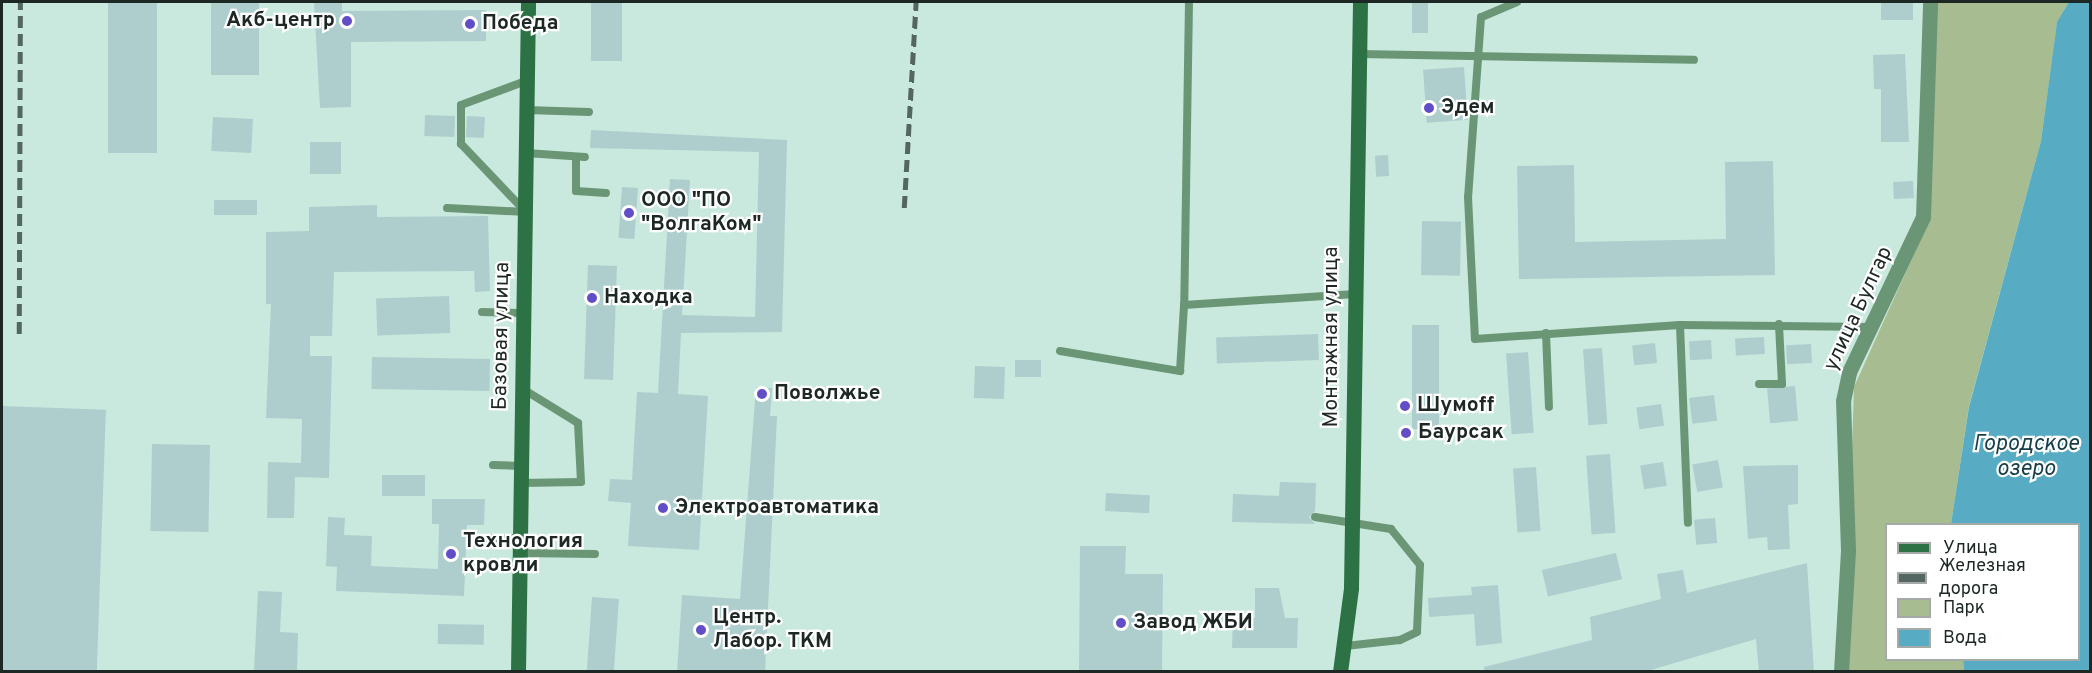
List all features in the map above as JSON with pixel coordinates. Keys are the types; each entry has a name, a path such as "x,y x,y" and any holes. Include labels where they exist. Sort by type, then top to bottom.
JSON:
{"street":[{"name":"Базовая улица","path":"518,672 528,2"},
{"name":"Монтажная улица","path":"1340,672 1345,646 1352,519 1352,294 1360,2"},
{"name":"улица Булгар","path":"1841,672 1848,550 1843,401 1849,372 1923,217 1930,2"}],"lane":[{"path":"1060,351 1180,371 1184,305 1189,2"},
{"path":"1517,2 1502,5 1481,17 1468,197 1475,339 1680,325 1779,324 1871,327"},
{"path":"1359,54 1479,54 1694,60"},
{"path":"526,81 461,105 461,144 526,212"},
{"path":"526,110 589,112"},
{"path":"526,153 585,157"},
{"path":"576,157 576,191 606,193"},
{"path":"447,208 526,212"},
{"path":"1184,305 1352,294"},
{"path":"482,312 524,313"},
{"path":"1759,384 1782,384 1779,324"},
{"path":"1680,325 1688,522"},
{"path":"1546,333 1549,408"},
{"path":"521,483 582,482 578,423 522,388"},
{"path":"493,465 521,466"},
{"path":"1315,517 1352,519 1391,529 1420,565 1418,632 1400,640 1345,646"},
{"path":"487,538 520,545 595,554"}],"green space":[{"path":"1935,2 2069,2 2057,23 2041,141 1969,406 1951,523 1885,523 1885,661 1963,661 1964,671 1845,672 1854,387 1928,223"}],"water":[{"name":"Городское озеро","path":"2069,2 2090,2 2090,671 1964,671 1963,661 2080,661 2080,523 1951,523 1969,407 2041,141 2057,22"}],"building":[{"path":"108,2 157,2 157,153 108,153"},
{"path":"211,2 259,2 259,75 211,75"},
{"path":"591,2 622,2 622,61 591,61"},
{"path":"1412,2 1428,2 1428,33 1412,33"},
{"path":"1881,2 1913,2 1913,20 1881,20"},
{"path":"314,3 342,3 342,11 486,10 486,41 351,42 351,107 320,108"},
{"path":"1905,54 1909,142 1881,142 1881,89 1874,89 1873,55"},
{"path":"1464,67 1468,120 1427,123 1423,70"},
{"path":"425,115 455,116 454,137 424,136"},
{"path":"467,116 485,117 484,138 466,137"},
{"path":"213,117 253,119 251,153 211,151"},
{"path":"591,130 787,140 782,332 681,333 678,394 708,396 699,550 628,546 631,503 608,501 610,479 632,480 637,392 658,393 670,179 690,180 682,315 755,317 759,152 590,148"},
{"path":"310,142 341,142 341,174 310,174"},
{"path":"1388,155 1389,176 1376,177 1375,156"},
{"path":"1773,161 1775,275 1519,279 1517,166 1574,165 1575,242 1726,239 1725,162"},
{"path":"1913,181 1914,198 1894,199 1893,182"},
{"name":"ООО \"ПО \"ВолгаКом\"","path":"622,187 638,188 634,239 618,238"},
{"path":"214,200 257,200 257,215 214,215"},
{"path":"377,205 377,217 488,216 490,291 475,292 474,271 334,272 332,336 310,336 310,356 332,356 329,478 295,477 294,518 267,518 268,462 301,463 302,419 266,418 271,304 266,304 266,232 309,231 309,207"},
{"path":"1422,221 1461,222 1460,276 1421,275"},
{"path":"588,265 617,266 613,380 584,379"},
{"path":"449,296 450,333 377,336 376,299"},
{"path":"1412,325 1439,325 1439,429 1412,429"},
{"path":"1318,334 1319,360 1217,364 1216,338"},
{"path":"1764,337 1765,354 1736,355 1735,339"},
{"path":"1711,340 1712,359 1690,360 1689,341"},
{"path":"1655,343 1657,363 1634,365 1632,345"},
{"path":"1811,344 1812,363 1787,364 1786,345"},
{"path":"1602,348 1607,424 1588,425 1583,349"},
{"path":"1528,352 1534,433 1512,434 1506,354"},
{"path":"372,357 490,359 489,391 371,389"},
{"path":"1015,360 1041,360 1041,377 1015,377"},
{"path":"975,366 1005,367 1004,399 974,398"},
{"path":"1795,386 1798,421 1770,423 1767,388"},
{"path":"756,387 772,388 770,416 777,416 765,672 677,672 682,595 740,599"},
{"path":"1714,395 1717,421 1692,424 1689,398"},
{"path":"1661,404 1664,426 1639,429 1636,407"},
{"path":"2,406 106,410 97,672 2,672"},
{"path":"152,444 210,445 208,532 150,531"},
{"path":"1610,454 1616,533 1592,534 1586,456"},
{"path":"1718,460 1723,488 1697,492 1692,465"},
{"path":"1663,462 1667,486 1644,489 1640,466"},
{"path":"1798,465 1798,504 1788,505 1790,549 1768,550 1767,537 1748,539 1743,466"},
{"path":"1536,467 1540,531 1518,532 1513,469"},
{"path":"382,475 425,475 425,496 382,496"},
{"path":"1280,482 1316,483 1315,511 1309,517 1315,524 1232,522 1233,494 1279,496"},
{"path":"1106,493 1150,495 1149,513 1105,511"},
{"path":"432,499 485,499 484,525 467,525 464,596 336,591 337,567 326,566 328,517 345,518 344,535 372,536 371,566 438,569 439,524 432,524"},
{"path":"1715,518 1717,543 1696,545 1694,520"},
{"name":"Завод ЖБИ","path":"1080,546 1126,546 1125,574 1163,574 1162,672 1079,672"},
{"path":"1616,553 1622,579 1548,596 1542,570"},
{"path":"1807,563 1814,672 1759,672 1756,639 1644,672 1484,672 1484,667 1592,640 1590,617 1661,599 1657,574 1683,570 1687,593"},
{"path":"1498,585 1502,643 1476,646 1474,614 1429,617 1428,598 1472,595 1471,587"},
{"path":"1255,588 1279,588 1285,618 1298,618 1297,648 1232,648 1233,617 1255,618"},
{"path":"258,591 282,592 280,632 298,633 297,672 254,672"},
{"path":"592,597 619,599 614,672 587,672"},
{"path":"438,624 484,625 484,645 438,644"}],"railway":[{"path":"19,334 20,2"},
{"path":"904,208 916,2"}],"place":[{"name":"Акб-центр","path":"347,21"},
{"name":"Победа","path":"470,24"},
{"name":"Эдем","path":"1429,108"},
{"name":"ООО \"ПО \"ВолгаКом\"","path":"629,213"},
{"name":"Находка","path":"592,298"},
{"name":"Поволжье","path":"762,394"},
{"name":"Шумоff","path":"1405,406"},
{"name":"Баурсак","path":"1406,433"},
{"name":"Электроавтоматика","path":"663,508"},
{"name":"Технология кровли","path":"451,554"},
{"name":"Завод ЖБИ","path":"1121,623"},
{"name":"Центр. Лабор. ТКМ","path":"701,630"}]}
